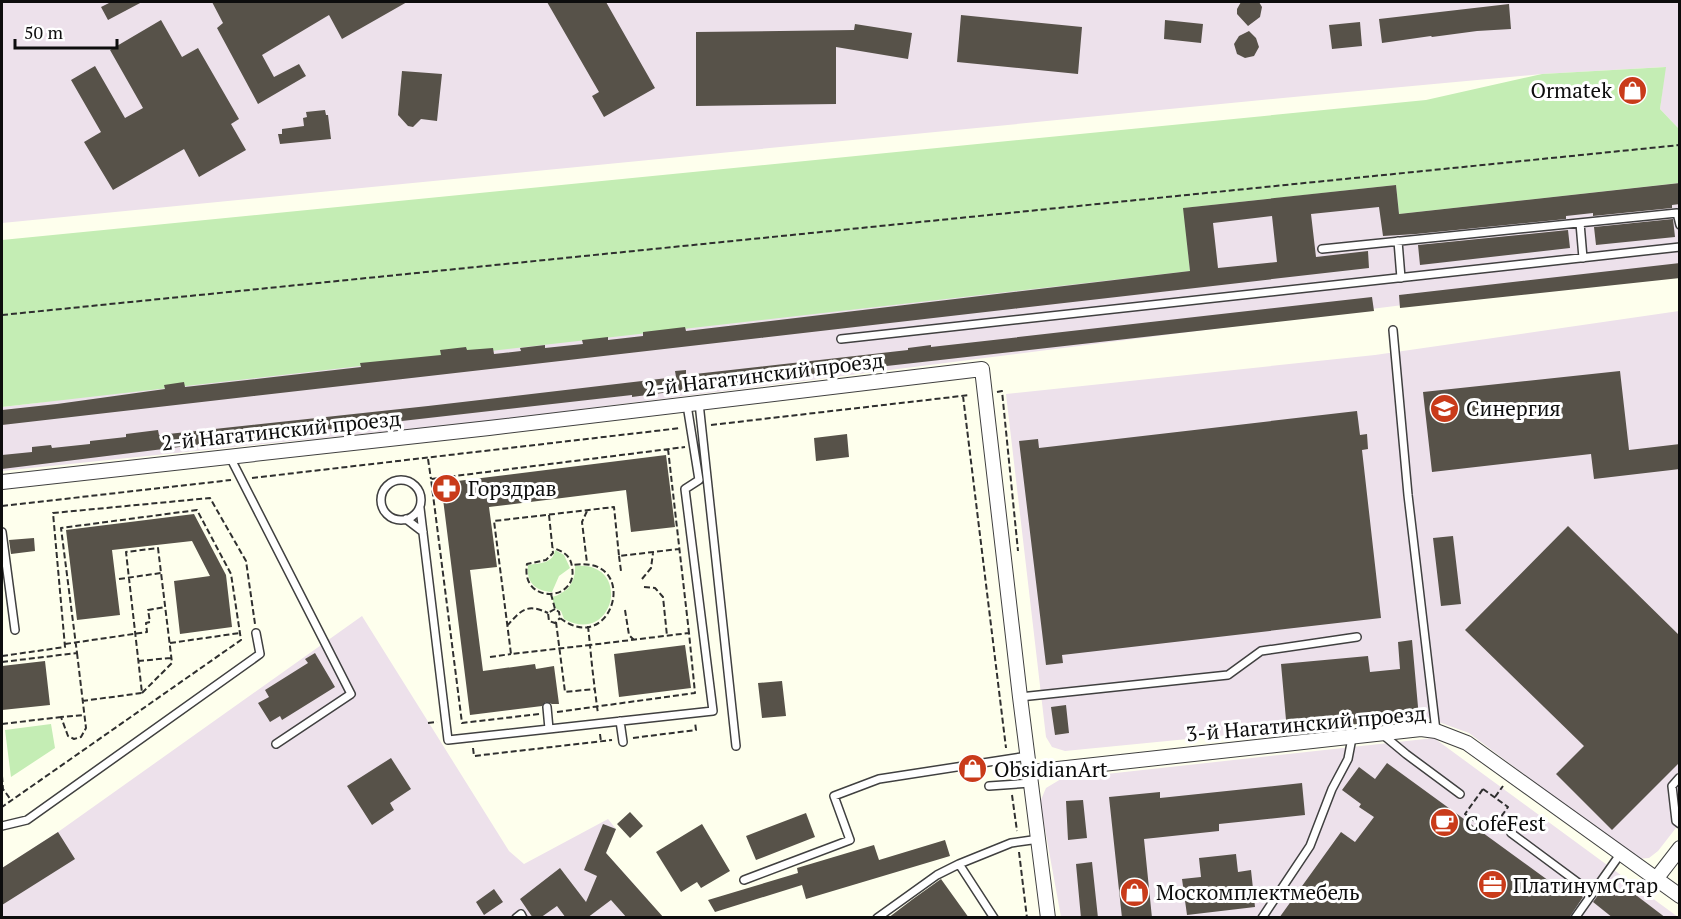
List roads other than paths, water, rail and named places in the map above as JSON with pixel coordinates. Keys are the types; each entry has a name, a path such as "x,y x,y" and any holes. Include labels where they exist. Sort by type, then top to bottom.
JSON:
{"street":[{"name":"2-й Нагатинский проезд","path":"2,482 982,369 1048,918"},
{"name":"3-й Нагатинский проезд","path":"1031,777 1421,729 1436,731 1467,743 1680,896"},
{"path":"1656,879 1680,848"}],"lane":[{"path":"1322,249 1677,213 1680,225"},
{"path":"1580,223 1583,258"},
{"path":"1398,241 1401,278"},
{"path":"841,339 1680,248"},
{"path":"1393,330 1408,495 1436,731"},
{"path":"693,404 701,426 736,746"},
{"path":"420,508 406,519 395,519 389,516 383,506 382,495 389,485 400,480 413,484 420,494 448,740 713,711 685,489 699,480 691,427 693,404"},
{"path":"230,457 351,694 276,744"},
{"path":"406,519 423,532"},
{"path":"2,532 15,630"},
{"path":"2,826 27,820 260,654 256,633"},
{"path":"1020,697 1228,675 1261,651 1357,637"},
{"path":"547,710 549,729"},
{"path":"620,721 623,741"},
{"path":"1382,734 1460,794"},
{"path":"1262,918 1310,846 1332,789 1348,759 1352,738"},
{"path":"744,880 850,840 834,796 879,779 1028,756"},
{"path":"989,786 1010,784 1031,777"},
{"path":"1679,778 1672,786 1676,821 1680,824"},
{"path":"1511,833 1592,893"},
{"path":"877,918 938,875 959,864 1018,842 1039,839"},
{"path":"1575,918 1621,854"},
{"path":"959,864 994,918"},
{"path":"516,918 521,914 523,918"}],"place":[{"name":"Ormatek","path":"1633,90"},
{"name":"Синергия","path":"1445,408"},
{"name":"Горздрав","path":"447,488"},
{"name":"ObsidianArt","path":"973,769"},
{"name":"CofeFest","path":"1444,823"},
{"name":"ПлатинумСтар","path":"1492,885"},
{"name":"Москомплектмебель","path":"1135,892"}]}
